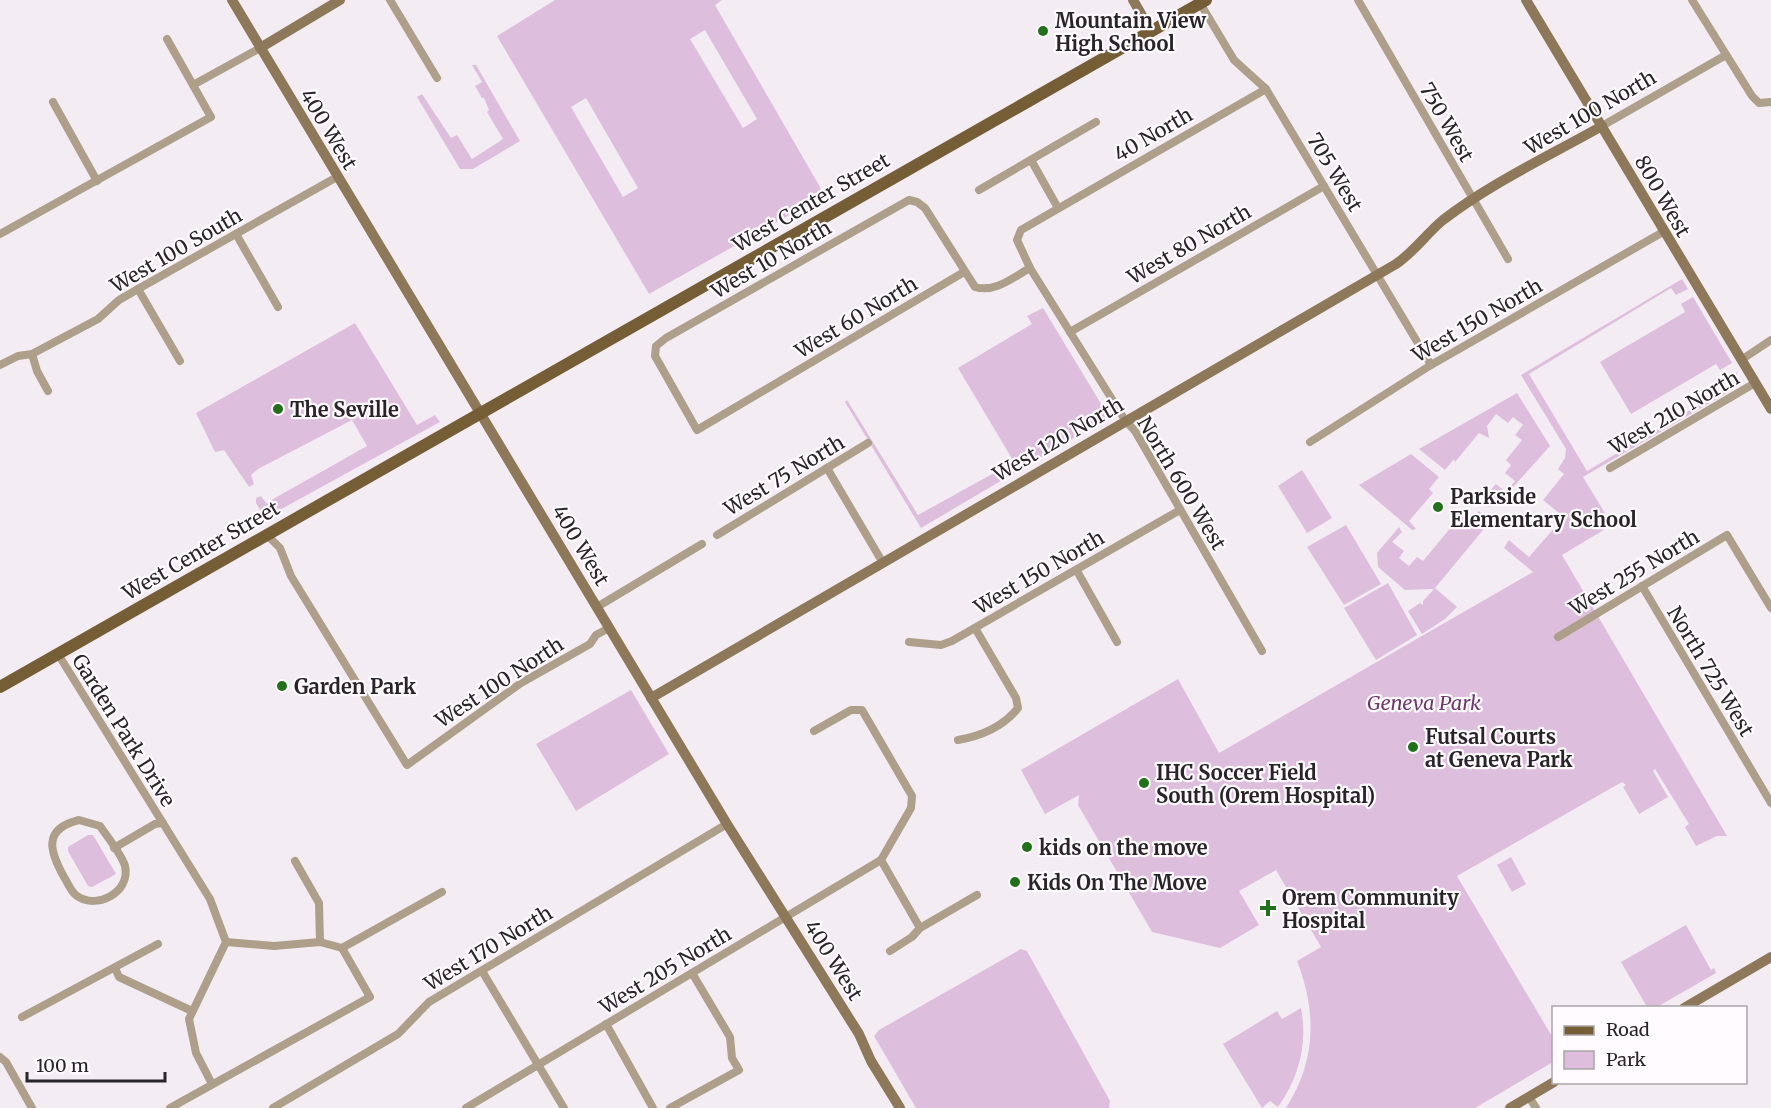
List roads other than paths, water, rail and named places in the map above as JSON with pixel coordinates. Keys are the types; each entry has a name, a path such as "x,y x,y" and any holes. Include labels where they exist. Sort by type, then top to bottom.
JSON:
{"main road":[{"name":"West Center Street","path":"0,687 1203,2"}],"street":[{"name":"400 West","path":"232,0 727,824 859,1034 900,1108"},
{"path":"193,86 340,0"},
{"path":"390,0 437,78"},
{"path":"1134,0 1151,31"},
{"name":"750 West","path":"1358,0 1508,260"},
{"name":"800 West","path":"1526,0 1771,409"},
{"path":"1692,0 1752,96 1760,103 1771,102"},
{"name":"705 West","path":"1203,2 1234,60 1266,89 1431,365"},
{"path":"0,234 211,117 167,39"},
{"name":"West 100 North","path":"1474,200 1725,55"},
{"name":"40 North","path":"1058,208 1266,89"},
{"path":"53,102 97,181"},
{"path":"979,190 1096,122"},
{"path":"1031,160 1058,208"},
{"name":"West 100 South","path":"0,365 18,356 32,354 98,319 119,300 337,177"},
{"name":"West 80 North","path":"1070,332 1324,186"},
{"name":"West 10 North","path":"697,430 657,362 654,351 660,342 672,334 909,200 925,208 964,272"},
{"name":"West 120 North","path":"651,698 1409,255 1442,221 1474,200"},
{"name":"North 600 West","path":"1058,208 1021,230 1017,240 1030,268 1125,420 1136,431 1262,651"},
{"name":"West 150 North","path":"1310,442 1431,365 1663,232"},
{"path":"236,234 278,307"},
{"path":"964,272 975,287 986,291 998,287 1030,268"},
{"name":"West 60 North","path":"697,430 964,272"},
{"path":"138,289 180,361"},
{"path":"1741,360 1771,340"},
{"path":"32,354 37,371 48,391"},
{"name":"West 210 North","path":"1610,468 1755,383"},
{"name":"West 75 North","path":"717,535 868,444"},
{"path":"827,468 883,562"},
{"name":"West 150 North","path":"909,642 941,645 1077,571 1180,510"},
{"name":"West 100 North","path":"266,534 280,548 291,576 407,765 521,683 590,644 596,635 609,628"},
{"name":"West 255 North","path":"1557,637 1727,535 1771,608"},
{"path":"597,607 702,544"},
{"path":"1077,571 1117,642"},
{"name":"North 725 West","path":"1642,586 1771,803"},
{"path":"958,740 981,736 1011,717 1018,708 1016,698 975,628"},
{"name":"Garden Park Drive","path":"57,654 210,899 226,942"},
{"path":"814,731 857,709 866,713 914,801 891,848 881,861 920,928"},
{"path":"79,820 100,826 114,848 124,866 123,881 114,894 99,901 89,901 74,895 52,856 52,843 57,833 62,827 79,820"},
{"name":"Garden Park Drive","path":"114,848 155,824 163,823"},
{"name":"West 170 North","path":"273,1108 398,1034 429,1002 727,824"},
{"path":"295,861 320,903 320,942"},
{"name":"West 205 North","path":"466,1108 881,861"},
{"path":"212,1084 196,1053 189,1019 226,942 274,946 320,942 342,948 442,892"},
{"path":"891,951 912,937 920,928 977,895"},
{"path":"22,1017 158,944"},
{"path":"170,1108 370,997 342,948"},
{"path":"1687,1006 1771,957"},
{"path":"115,968 119,977 192,1011"},
{"path":"482,971 564,1108"},
{"path":"670,1108 739,1070 732,1058 730,1037 692,974"},
{"path":"606,1024 653,1108"},
{"path":"0,1057 6,1062 32,1108"},
{"path":"1510,1108 1552,1084"},
{"path":"1530,1097 1536,1108"}],"place":[{"name":"Mountain View High School","path":"1043,31"},
{"name":"The Seville","path":"278,409"},
{"name":"Parkside Elementary School","path":"1438,507"},
{"name":"Garden Park","path":"282,686"},
{"name":"Futsal Courts at Geneva Park","path":"1413,747"},
{"name":"IHC Soccer Field South (Orem Hospital)","path":"1144,783"},
{"name":"kids on the move","path":"1027,847"},
{"name":"Kids On The Move","path":"1015,882"},
{"name":"Orem Community Hospital","path":"1268,908"}],"park label":[{"name":"Geneva Park","path":"1424,702"}]}
